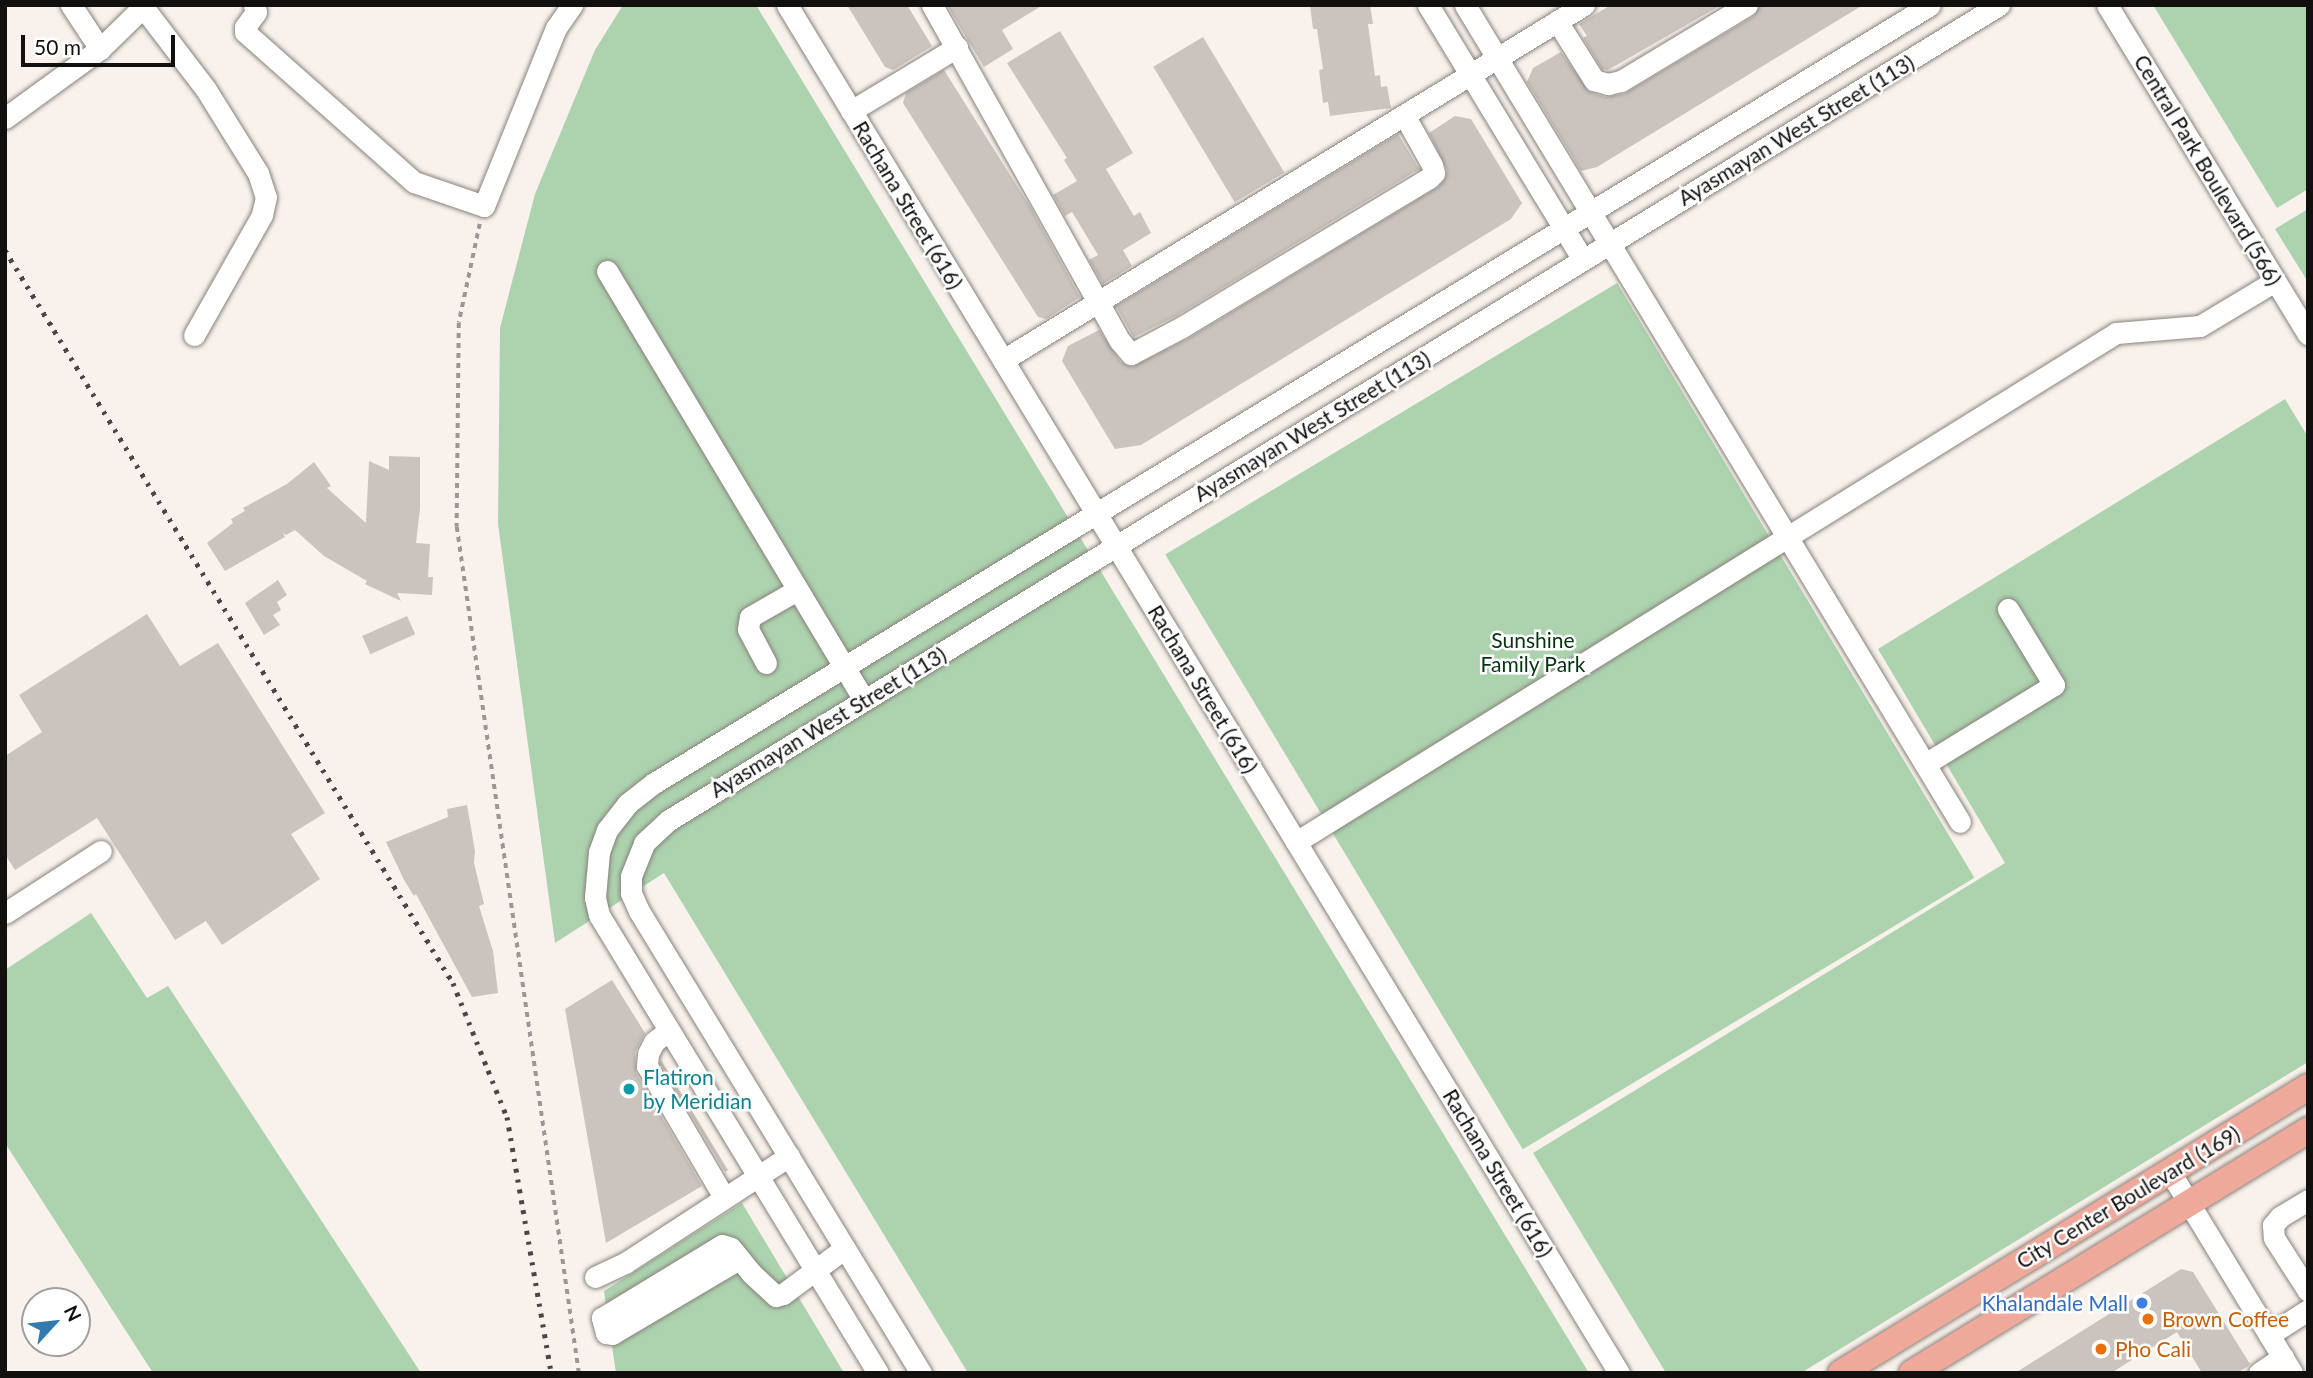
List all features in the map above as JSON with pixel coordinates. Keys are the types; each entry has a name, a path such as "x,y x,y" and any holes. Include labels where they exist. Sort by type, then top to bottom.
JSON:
{"main road":[{"name":"City Center Boulevard (169)","path":"1841,1373 2308,1087"},
{"name":"City Center Boulevard (169)","path":"1912,1373 2308,1130"}],"street":[{"path":"71,5 100,49"},
{"path":"254,5 256,12 245,27 245,32 414,182 484,206 556,28 572,5"},
{"name":"Rachana Street (616)","path":"787,5 1619,1373"},
{"path":"932,5 1099,299 1120,341 1131,354 1349,227 1434,173 1404,115"},
{"path":"1428,5 1583,260"},
{"path":"1465,5 1960,822"},
{"path":"1003,360 1584,5"},
{"path":"1558,21 1594,80 1608,84 1621,81 1747,5"},
{"name":"Ayasmayan West Street (113)","path":"878,1373 599,915 595,887 599,852 607,830 627,804 645,790 1930,5"},
{"name":"Ayasmayan West Street (113)","path":"789,1156 639,911 631,893 631,876 644,843 669,820 1999,5"},
{"name":"Central Park Boulevard (566)","path":"2107,5 2308,334"},
{"path":"5,118 100,49 144,6 205,88 258,173 266,197 262,215 194,335"},
{"path":"1866,44 1885,76"},
{"path":"851,111 957,47"},
{"path":"607,271 864,700"},
{"path":"1296,842 2116,333 2200,326 2275,281"},
{"path":"1439,305 1458,337"},
{"path":"766,663 748,629 750,617 797,590"},
{"path":"1924,764 2054,685 2008,609"},
{"path":"5,913 101,851"},
{"path":"668,1031 654,1042 648,1054 647,1066 724,1197"},
{"path":"595,1277 625,1263 789,1156 921,1373"},
{"path":"2169,1172 2288,1365 2259,1373"},
{"path":"2308,1200 2280,1217 2273,1226 2274,1238 2308,1291"},
{"path":"739,1259 612,1334 606,1333 603,1318 722,1245 731,1248 770,1293 776,1296 783,1294 845,1248"},
{"path":"2269,1335 2308,1310"}],"path":[{"path":"484,206 458,323 457,527 579,1373"}],"green space":[{"path":"623,5 756,5 1589,1373 968,1373 664,873 555,943 498,524 500,328 535,194 595,50"},
{"path":"2153,5 2308,5 2308,189 2277,208"},
{"path":"2308,209 2308,282 2275,229"},
{"name":"Sunshine Family Park","path":"1617,283 1974,878 1523,1149 1165,554"},
{"path":"2285,399 2308,437 2308,1062 1801,1373 1666,1373 1533,1153 2005,863 1878,649"},
{"path":"91,913 147,998 168,986 421,1373 153,1373 5,1143 5,970"},
{"path":"742,1203 844,1373 616,1373 604,1291"}],"building":[{"path":"847,5 907,5 932,46 893,70 885,67"},
{"path":"947,5 1043,5 1002,30 1013,49 984,67"},
{"path":"1310,5 1370,5 1373,24 1368,24 1375,76 1380,75 1381,87 1387,86 1391,108 1330,116 1328,102 1323,103 1319,70 1323,69"},
{"path":"1611,5 1721,5 1608,70 1602,69 1583,38 1587,36 1579,24"},
{"path":"1760,5 1863,5 1597,167 1581,171 1527,82 1533,68 1561,52 1590,92 1605,97 1624,94 1754,16"},
{"path":"1060,31 1133,153 1106,169 1134,216 1140,212 1151,233 1123,250 1132,266 1103,284 1089,260 1098,255 1072,212 1065,216 1053,195 1077,181 1064,160 1067,158 1007,63"},
{"path":"1203,37 1284,172 1235,202 1153,67"},
{"path":"944,70 1031,208 1080,297 1046,319 1038,317 903,103 906,93"},
{"path":"1455,116 1471,119 1522,203 1511,219 1141,445 1115,449 1062,361 1068,346 1099,330 1121,362 1132,367 1189,338 1438,187 1446,177 1447,170 1429,133"},
{"path":"1398,134 1419,169 1176,316 1134,337 1116,306"},
{"path":"389,456 420,457 420,509 416,543 430,544 428,577 433,577 432,595 397,593 401,601 365,584 367,581 324,556 295,530 286,535 283,533 285,537 225,571 207,543 233,523 231,519 245,511 243,508 287,484 314,462 331,486 327,488 366,523 369,461 389,470"},
{"path":"278,580 287,595 277,602 281,610 273,615 280,625 264,635 245,603"},
{"path":"147,614 180,666 218,643 325,813 291,834 320,879 222,945 206,921 175,940 97,818 15,870 5,854 5,756 42,732 19,695"},
{"path":"407,616 415,634 370,654 362,636"},
{"path":"467,805 475,851 474,863 484,904 479,906 493,951 498,993 472,997 416,894 414,896 404,880 386,842 448,817 447,809"},
{"name":"Flatiron by Meridian","path":"612,980 645,1033 635,1052 636,1073 702,1186 606,1243 565,1009"},
{"path":"661,1060 728,1170 725,1172 660,1063"},
{"path":"2181,1269 2193,1272 2250,1364 2247,1367 2237,1373 2202,1373 2177,1332 2111,1373 2015,1373"}],"railway":[{"path":"5,250 453,983 507,1117 551,1373"}],"place":[{"name":"Flatiron by Meridian","path":"629,1089"},
{"name":"Khalandale Mall","path":"2142,1303"},
{"name":"Brown Coffee","path":"2148,1319"},
{"name":"Pho Cali","path":"2101,1349"}]}
